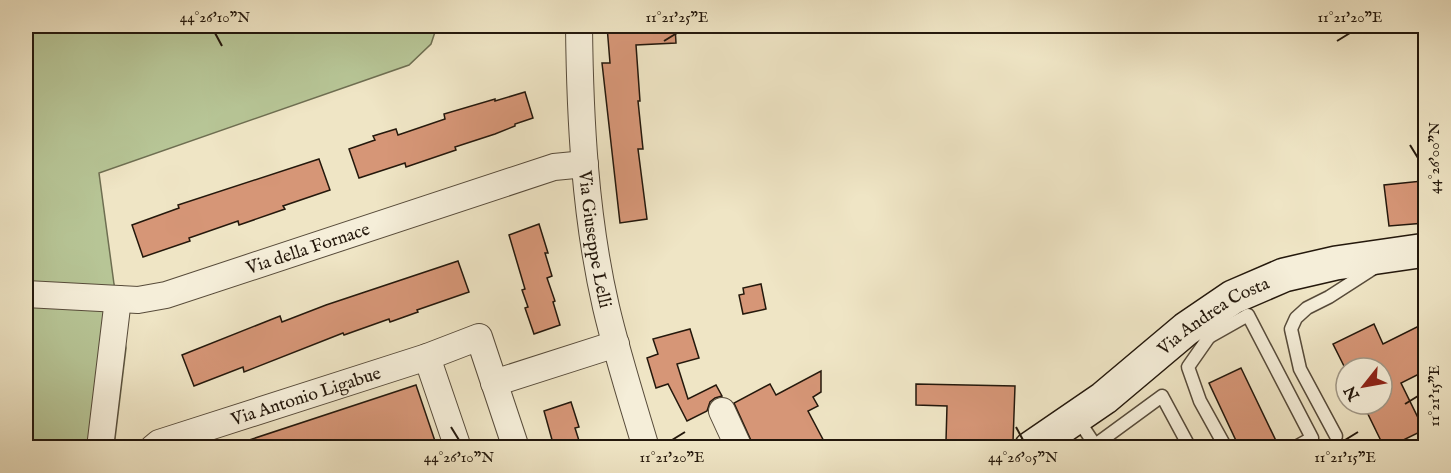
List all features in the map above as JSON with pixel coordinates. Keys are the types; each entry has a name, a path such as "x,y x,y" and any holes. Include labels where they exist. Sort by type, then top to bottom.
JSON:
{"main road":[{"name":"Via Andrea Costa","path":"1031,447 1200,331 1233,297 1284,274 1335,263 1425,250"}],"street":[{"name":"Via Giuseppe Lelli","path":"579,26 585,164 600,277 616,344 646,447"},
{"name":"Via della Fornace","path":"26,294 138,300 166,295 554,167 585,164"},
{"path":"100,447 118,299"},
{"name":"Via Antonio Ligabue","path":"153,447 159,443 427,357 479,337 516,447"},
{"path":"494,383 616,344"},
{"path":"427,357 458,447"},
{"path":"722,411 739,447"}],"lane":[{"path":"1336,436 1300,369 1291,329 1296,318 1307,308 1354,282 1391,255"},
{"path":"1226,447 1200,401 1188,367 1200,331 1248,315 1312,438 1294,447"},
{"path":"1076,417 1093,446 1162,396 1190,447"}],"green space":[{"path":"26,26 437,26 431,44 409,65 99,173 114,284 126,348 114,447 26,447"}],"building":[{"path":"607,26 675,26 676,43 636,45 643,149 638,149 647,219 620,223 602,63 610,63"},
{"path":"525,92 533,118 455,147 456,150 406,167 405,163 359,178 349,149 375,140 373,136 396,129 398,135 445,119 444,114"},
{"path":"319,159 330,190 283,206 285,209 239,225 238,221 143,257 132,225 179,208 178,205"},
{"path":"1422,181 1423,193 1425,193 1425,223 1389,226 1384,185"},
{"path":"539,224 552,276 547,278 560,325 534,334 525,308 528,307 522,290 525,289 509,235"},
{"path":"458,261 469,292 390,322 389,319 344,335 343,333 244,372 243,367 194,386 182,355 280,316 282,322"},
{"path":"761,284 766,309 743,314 739,295 744,294 743,288"},
{"path":"1425,323 1425,371 1401,383 1424,430 1389,447 1384,447 1369,416 1394,416 1394,356 1339,356 1333,344 1374,324 1383,344"},
{"path":"690,329 699,358 677,364 688,399 716,385 722,396 710,402 707,411 687,421 668,384 656,388 647,358 658,354 653,339"},
{"path":"1241,368 1279,447 1239,447 1209,383"},
{"path":"821,371 821,392 813,397 818,406 808,411 827,447 754,447 734,403 770,384 776,395"},
{"path":"916,384 1015,386 1013,442 946,441 947,406 916,405"},
{"path":"416,385 437,447 238,447 237,444"},
{"path":"571,402 579,427 575,428 581,447 554,447 544,411"}]}
